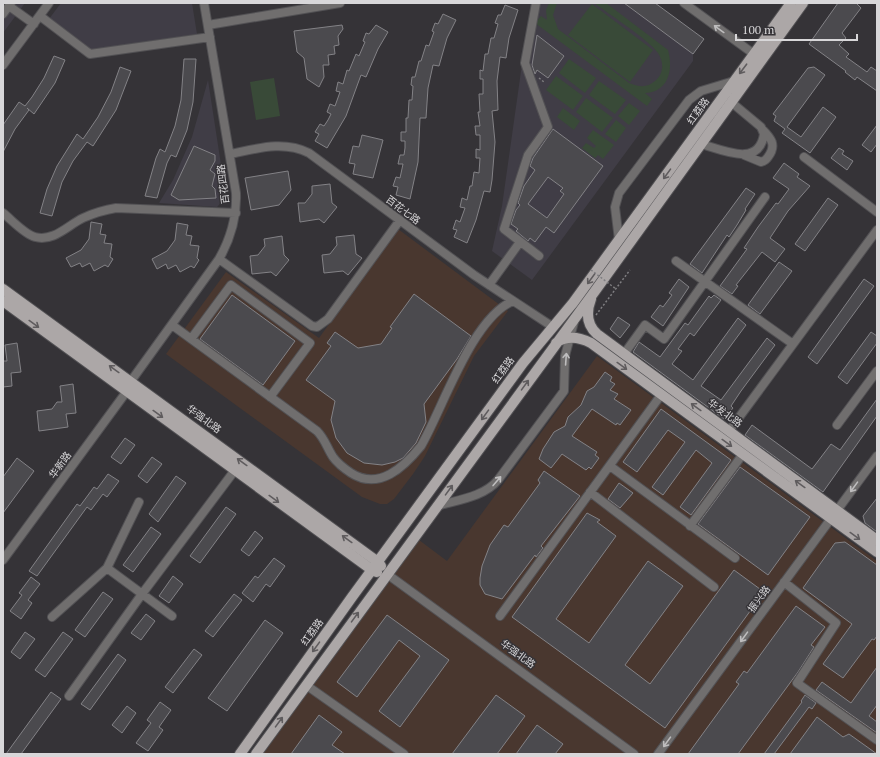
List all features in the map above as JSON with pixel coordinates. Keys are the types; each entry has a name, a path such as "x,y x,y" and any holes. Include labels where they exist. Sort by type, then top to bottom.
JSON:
{"main road":[{"name":"红荔路","path":"256,754 595,291 731,102 791,3"},
{"name":"红荔路","path":"240,754 523,363 573,303 734,81 758,57 803,3"},
{"name":"华强北路","path":"3,289 378,562 387,574"},
{"name":"华发北路","path":"595,291 588,309 590,326 597,334 729,431 834,514 877,552"},
{"name":"华强北路","path":"3,301 372,570 387,574"},
{"name":"华发北路","path":"570,338 579,338 591,343 743,454 834,514 877,540"},
{"path":"555,345 570,338"}],"street":[{"path":"3,65 49,3"},
{"name":"百花四路","path":"131,381 219,259 228,242 236,213 236,193 204,3"},
{"path":"208,25 340,3"},
{"path":"536,3 525,64 548,127 528,155 504,229 540,256"},
{"path":"684,3 758,57"},
{"path":"3,14 10,5 34,24"},
{"path":"40,16 90,54 210,37"},
{"path":"619,240 615,207 619,193 689,100 701,91 734,81"},
{"path":"701,144 764,161 773,149 771,138 761,127 731,102"},
{"path":"744,156 755,151 760,144 764,134 761,127"},
{"name":"百花七路","path":"230,154 280,146 301,149 315,157 489,285 553,327"},
{"path":"804,157 877,212"},
{"path":"624,354 645,325 664,339 765,197"},
{"path":"3,213 27,233 35,237 44,238 53,236 82,218 100,210 116,208 236,213"},
{"path":"219,259 312,326 317,326 328,319 400,220"},
{"path":"729,431 877,230"},
{"path":"489,285 520,242"},
{"path":"676,261 793,344"},
{"path":"191,339 231,285 310,343 270,398"},
{"path":"172,325 324,438 333,457 344,468 355,476 367,479 380,479 395,472 410,460 421,446 479,333 496,311 513,301"},
{"path":"437,506 482,492 498,480 564,391 565,356 577,315"},
{"path":"837,425 877,371"},
{"name":"华新路","path":"3,560 126,391 131,381"},
{"path":"500,616 661,395"},
{"path":"690,526 743,454"},
{"name":"振兴路","path":"658,754 877,456"},
{"path":"610,466 735,558"},
{"path":"69,696 142,594 235,470"},
{"path":"590,492 714,587"},
{"path":"52,617 107,568 139,502"},
{"path":"107,568 172,616"},
{"name":"华强北路","path":"387,574 634,754"},
{"path":"784,582 836,623 797,683 877,740"},
{"path":"306,685 404,754"}],"path":[{"path":"591,270 616,289"},
{"path":"594,318 630,270"}],"shaded area":[{"path":"3,3 25,3 3,33"},
{"path":"61,3 192,3 197,34 90,50 49,19"},
{"path":"533,3 624,3 693,54 693,61 532,280 492,251 502,206 524,50"},
{"path":"208,80 226,197 217,207 159,203 173,180 192,137"},
{"path":"398,229 508,311 474,356 425,456 394,499 387,504 380,504 362,497 166,354 226,272 319,338"},
{"path":"597,356 877,561 877,754 263,754 419,540 447,561"}],"green space":[{"path":"549,3 557,3 553,15 558,29 629,83 643,86 649,85 655,81 660,75 662,68 660,56 646,41 594,3 606,3 668,50 670,67 668,78 662,87 645,93 652,99 647,106 535,23 541,16 547,20 546,10"},
{"path":"592,4 653,50 630,82 568,35"},
{"path":"569,59 596,78 585,93 559,73"},
{"path":"556,76 583,96 573,110 546,90"},
{"path":"274,78 280,116 256,120 250,82"},
{"path":"599,81 626,100 615,114 589,95"},
{"path":"586,98 613,118 602,132 576,112"},
{"path":"629,103 640,111 629,125 618,116"},
{"path":"563,108 580,121 574,130 557,117"},
{"path":"616,120 626,128 616,142 605,134"},
{"path":"593,130 614,145 603,159 598,155 595,158 582,148 586,143 594,148 596,146 587,138"}],"building":[{"path":"624,3 655,3 704,39 693,54"},
{"path":"838,3 856,3 861,8 842,33 846,38 839,45 849,54 846,57 867,72 871,67 877,71 877,91 857,77 855,80 845,72 846,71 809,44"},
{"path":"505,5 518,10 509,38 506,58 500,57 497,81 498,110 492,111 495,142 492,180 490,192 484,191 476,220 467,243 454,237 457,230 453,229 456,220 460,222 465,208 460,207 462,198 467,200 470,186 472,186 474,172 479,173 480,158 476,158 476,149 480,150 480,135 476,135 475,126 480,126 478,112 480,112 479,94 483,94 483,79 480,79 480,70 483,71 485,54 488,54 491,38 494,38 498,24 495,23 498,15 501,15"},
{"path":"443,14 456,20 447,38 439,66 433,65 428,88 426,118 420,118 418,162 410,199 396,195 398,187 393,186 396,177 400,178 403,164 398,164 400,155 404,155 405,148 405,141 401,141 401,132 406,132 406,118 408,118 409,100 412,100 412,77 415,77 419,61 421,61 426,45 429,46 434,32 432,31 435,23 438,24"},
{"path":"342,25 343,29 338,36 339,45 334,46 335,54 328,55 329,65 323,65 324,77 319,87 307,79 304,58 297,52 294,31"},
{"path":"376,25 388,32 378,49 366,77 361,75 346,116 327,148 315,141 319,134 315,132 320,124 324,126 328,120 331,114 327,112 330,104 335,106 340,92 336,91 338,82 343,84 347,70 349,71 356,54 359,56 365,42 363,41 366,33 369,34"},
{"path":"537,35 564,56 548,78 537,70 535,74 532,65"},
{"path":"54,56 65,60 55,83 34,114 27,108 29,110 15,129 3,152 3,125 19,102 25,106 32,97 44,78"},
{"path":"184,59 196,59 193,102 187,130 176,157 171,155 167,163 157,198 145,196 156,158 160,149 165,152 175,126 181,100"},
{"path":"120,67 131,71 116,110 93,146 87,142 73,161 62,182 52,216 40,213 47,189 57,166 77,134 83,139 98,117 111,92"},
{"path":"814,67 825,75 787,127 801,137 823,107 836,117 810,153 782,133 785,129 774,121 776,116 773,114 808,68"},
{"path":"877,125 877,144 871,152 862,145"},
{"path":"553,129 603,166 554,233 546,227 535,242 530,238 528,241 516,231 518,229 511,224 516,210 520,205 518,203 524,186 535,170 530,166 533,158","holes":["548,177 563,188 560,191 564,194 547,218 528,204"]},
{"path":"362,135 383,140 373,178 353,174 355,164 349,163 353,146 359,147"},
{"path":"194,146 215,155 215,161 210,170 215,174 212,186 215,189 216,198 179,200 171,195"},
{"path":"839,148 844,151 842,154 853,161 847,170 831,158"},
{"path":"784,163 799,174 797,177 810,186 788,211 770,238 785,249 775,262 762,252 736,285 738,286 732,294 720,286 747,249 744,248 758,227 776,203 778,204 789,189 773,178"},
{"path":"288,171 291,190 279,205 251,210 245,178"},
{"path":"330,184 332,203 337,207 324,223 319,219 300,222 298,203 305,203 312,194 312,186"},
{"path":"746,188 755,194 729,237 727,235 702,273 690,264"},
{"path":"828,198 838,205 805,251 795,244"},
{"path":"91,222 102,224 100,234 106,235 104,243 112,244 110,257 113,259 108,267 105,265 94,271 90,263 82,267 80,263 71,267 66,258 81,250 89,239"},
{"path":"177,223 188,225 186,235 192,236 190,245 199,246 197,258 199,260 194,268 191,266 180,272 176,265 168,269 166,264 157,269 152,259 167,251 175,240"},
{"path":"354,235 356,254 362,258 348,275 343,271 324,273 322,255 330,254 337,245 336,237"},
{"path":"282,236 284,255 289,260 276,276 271,272 252,274 250,256 258,255 265,246 264,239"},
{"path":"779,262 792,271 760,314 748,305"},
{"path":"679,279 689,287 663,326 651,317 660,305 663,307 672,295 669,293"},
{"path":"864,279 874,286 817,364 808,357"},
{"path":"414,294 471,336 457,359 424,404 426,422 416,443 403,458 395,462 382,465 364,463 347,453 336,438 331,420 335,401 306,380 331,346 327,343 335,332 358,348 381,344 392,328 390,327"},
{"path":"232,295 295,341 263,385 200,339"},
{"path":"714,295 721,300 694,336 690,333 678,349 682,351 672,364 693,380 738,318 746,325 701,386 721,400 767,338 775,345 741,391 731,406 733,408 724,419 633,352 639,342 660,357 685,323 688,325 709,296 711,298"},
{"path":"618,317 630,325 620,338 610,329"},
{"path":"871,332 877,336 877,343 847,384 838,377"},
{"path":"17,343 21,372 11,373 12,386 3,387 3,361 7,361 5,345"},
{"path":"605,372 612,377 610,381 615,384 610,390 618,394 614,399 631,410 620,425 617,423 616,425 592,409 572,436 597,452 595,455 599,458 591,469 589,467 586,470 562,454 551,468 539,459 543,449 554,432 565,426 568,417 581,405 587,391 594,387"},
{"path":"73,384 76,413 66,414 68,427 39,431 37,411 52,409 57,402 62,402 60,386"},
{"path":"877,399 877,416 823,492 745,435 752,425 812,469 831,444 840,450"},
{"path":"661,409 731,460 691,515 680,507 712,463 696,450 663,495 652,487 685,442 668,430 637,472 623,462"},
{"path":"125,438 135,445 121,464 111,457"},
{"path":"152,457 162,464 147,483 138,476"},
{"path":"17,458 34,471 3,513 3,477"},
{"path":"740,467 810,517 768,575 698,524"},
{"path":"544,471 580,496 541,546 543,548 536,557 535,555 502,599 485,594 480,585 480,578 482,566 490,545 504,525 508,527 540,483 538,480"},
{"path":"108,474 119,481 107,497 103,494 91,510 87,507 37,576 29,571 77,504 80,506 94,487 97,489"},
{"path":"176,476 186,483 158,522 149,514"},
{"path":"619,483 633,493 620,508 608,499"},
{"path":"877,498 877,532 865,523 863,516"},
{"path":"226,507 236,514 200,563 190,556"},
{"path":"587,513 600,520 597,522 616,536 556,619 589,643 648,561 683,586 625,665 650,684 734,570 764,592 665,728 512,617"},
{"path":"151,527 161,534 133,572 123,565"},
{"path":"255,531 263,538 249,556 241,550"},
{"path":"845,542 877,565 877,636 874,640 872,639 843,678 823,664 852,624 803,588 835,543"},
{"path":"274,558 285,566 270,587 266,584 253,602 242,593 255,576 258,578"},
{"path":"173,576 183,584 169,603 159,596"},
{"path":"31,577 40,584 28,600 32,603 21,619 10,611 22,595 19,593"},
{"path":"103,592 113,599 85,637 75,630"},
{"path":"234,594 242,600 213,637 205,631"},
{"path":"796,606 825,627 811,645 814,647 798,672 738,754 688,754 739,684 736,682 744,671 747,673"},
{"path":"146,614 155,621 141,640 131,633"},
{"path":"387,615 449,660 400,727 379,711 420,656 399,640 357,697 337,682"},
{"path":"265,620 283,633 227,711 208,698"},
{"path":"25,632 35,639 20,659 11,652"},
{"path":"63,632 73,639 45,677 35,670"},
{"path":"194,649 202,655 173,693 165,687"},
{"path":"118,654 126,660 90,710 81,704"},
{"path":"877,667 877,705 869,716 877,722 877,733 816,690 822,682 851,703"},
{"path":"51,692 61,699 21,754 6,754"},
{"path":"496,695 525,716 497,754 452,754"},
{"path":"805,695 816,703 812,709 809,707 774,754 764,754 802,702 801,701"},
{"path":"160,702 171,710 159,727 163,730 148,751 136,743 151,723 147,720"},
{"path":"127,706 136,713 122,733 112,725"},
{"path":"319,715 342,732 332,745 345,754 291,754"},
{"path":"817,717 843,737 849,734 877,754 790,754"},
{"path":"537,725 563,744 555,754 516,754"}]}
